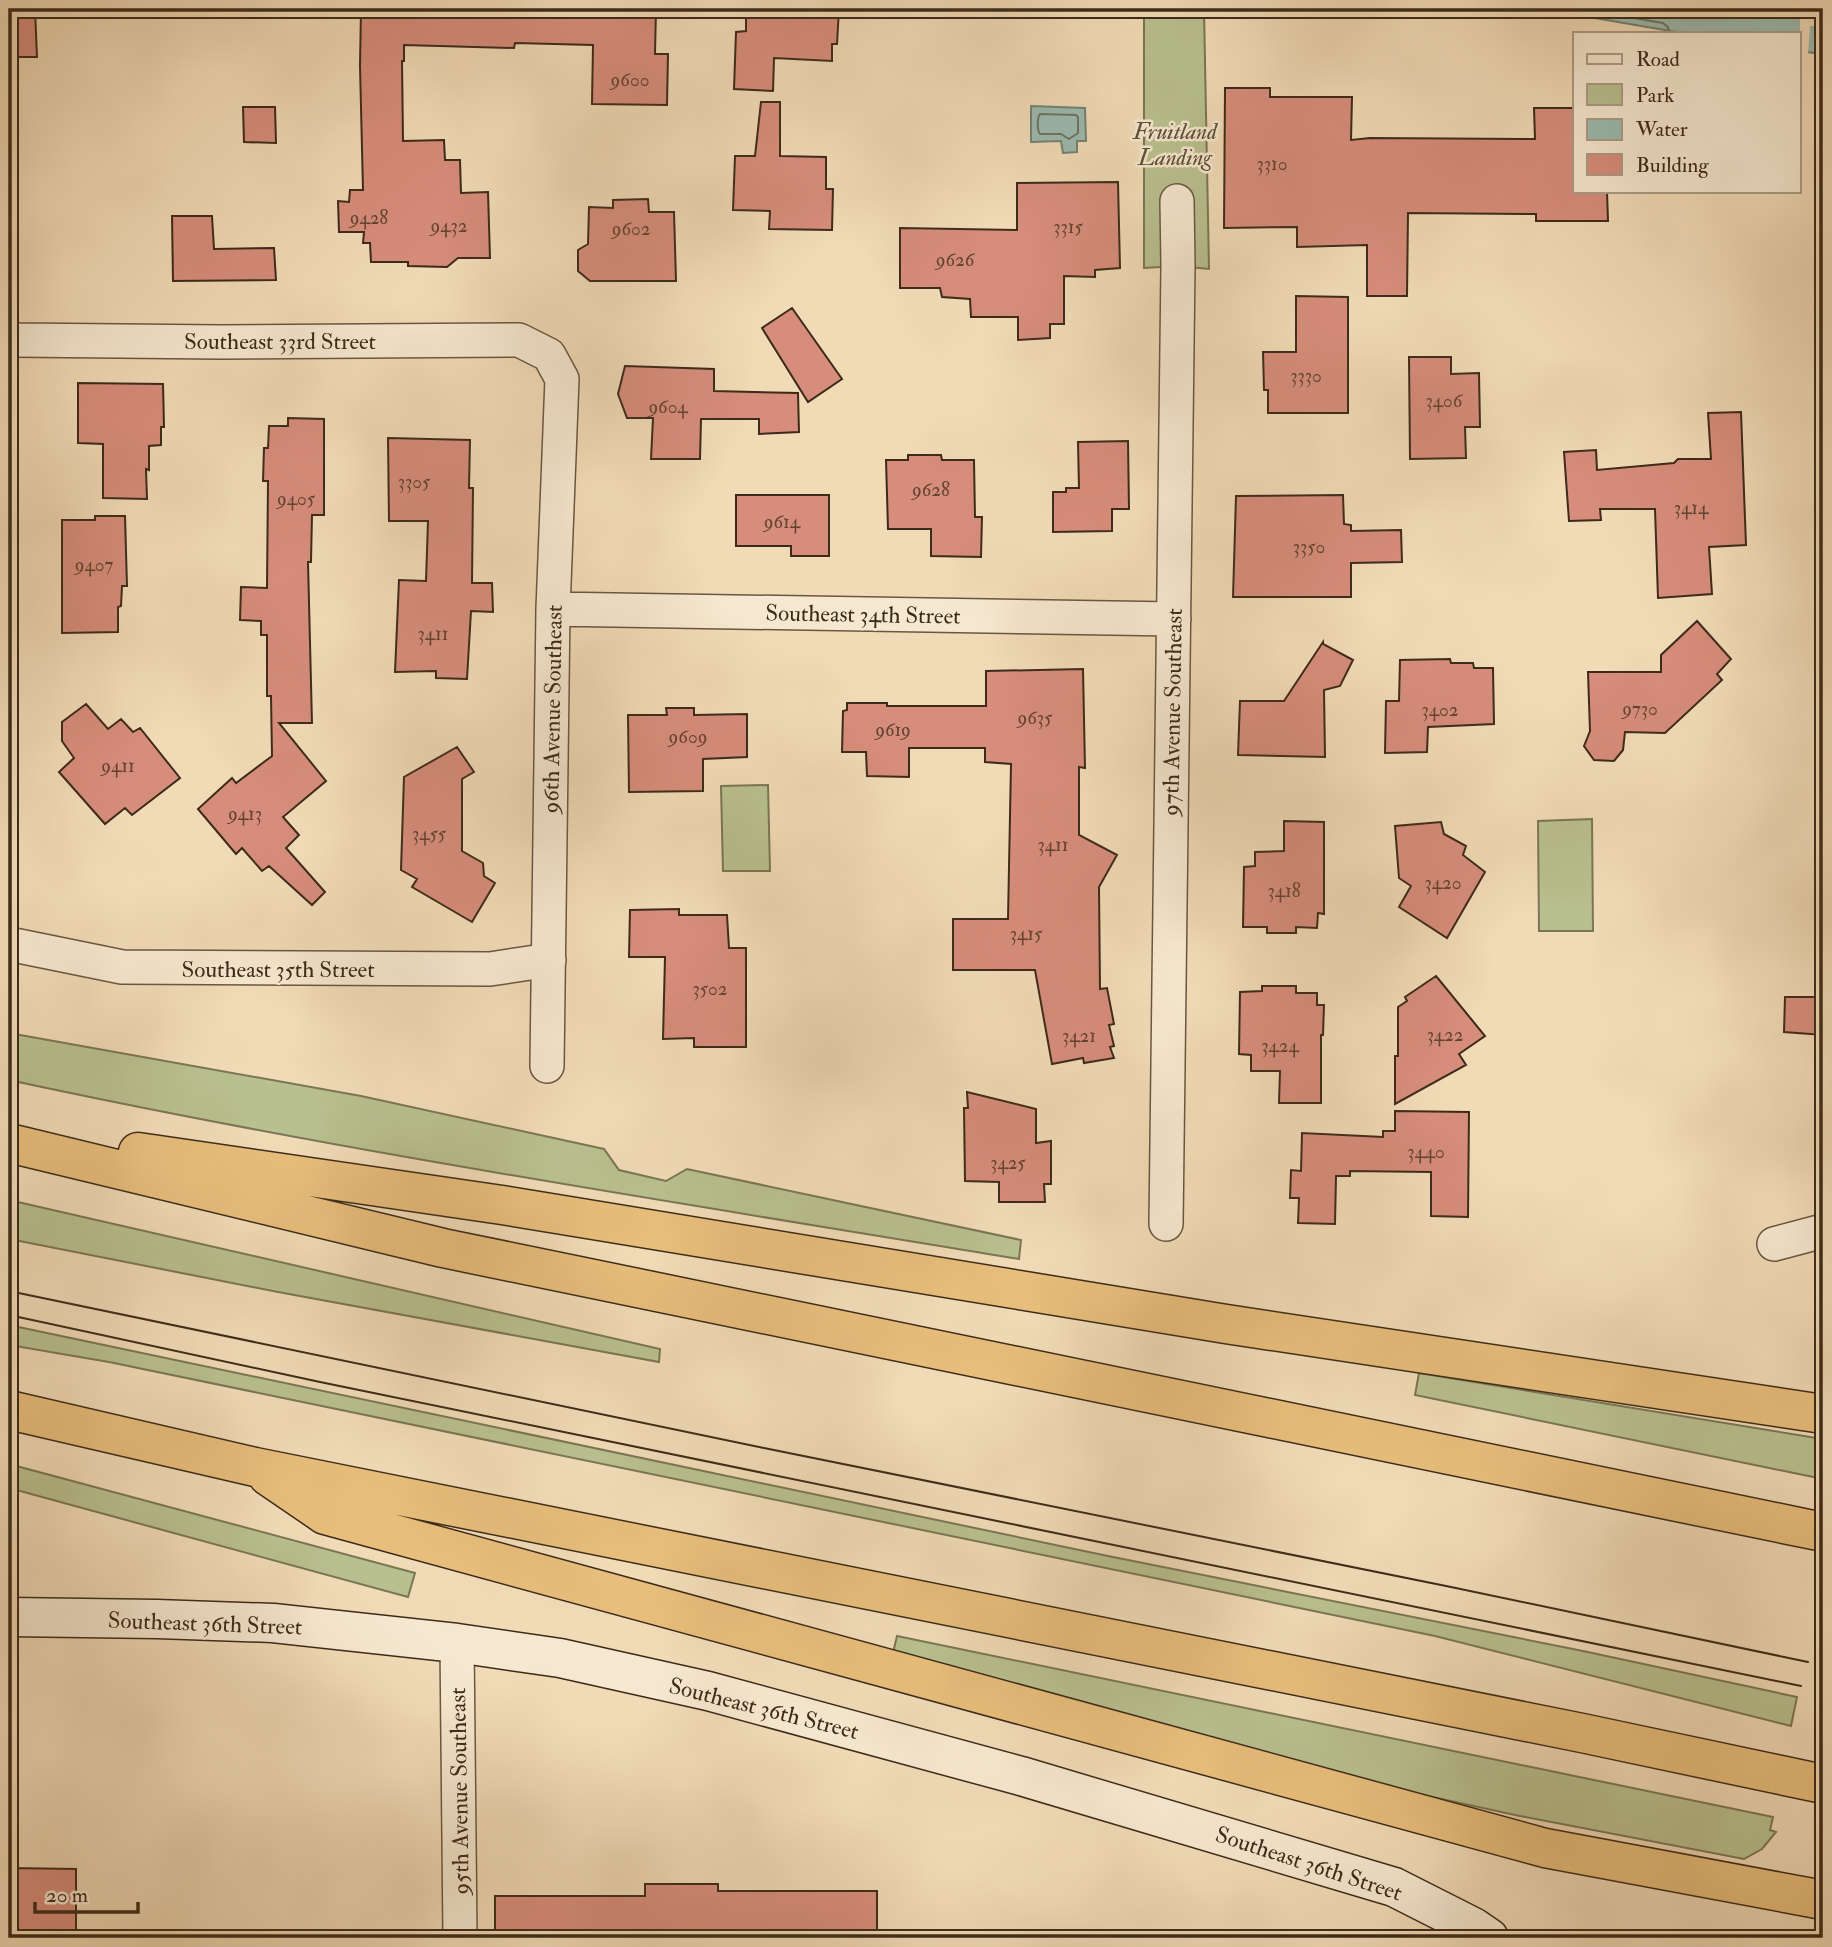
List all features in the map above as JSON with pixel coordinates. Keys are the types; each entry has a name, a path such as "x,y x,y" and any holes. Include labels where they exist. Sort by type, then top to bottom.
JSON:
{"highway":[{"path":"9,1135 516,1207 1213,1322 1823,1414"},
{"path":"9,1143 443,1248 1823,1532"},
{"path":"9,1410 255,1467 1582,1733 1823,1784"},
{"path":"255,1467 325,1515 338,1519 1545,1848 1823,1900"}],"street":[{"name":"97th Avenue Southeast","path":"1166,1224 1177,201"},
{"name":"Southeast 33rd Street","path":"9,337 16,340 222,342 519,340 549,355"},
{"name":"96th Avenue Southeast","path":"547,1066 552,609 562,379 549,355"},
{"name":"Southeast 34th Street","path":"552,609 1174,619"},
{"name":"Southeast 35th Street","path":"9,944 122,967 490,969 550,960"},
{"path":"1774,1244 1823,1231"},
{"name":"Southeast 36th Street","path":"9,1617 273,1623 457,1643 560,1658 708,1691 1021,1776 1394,1887 1473,1927 1489,1938"},
{"name":"95th Avenue Southeast","path":"457,1643 460,1938"}],"green space":[{"name":"Fruitland Landing","path":"1144,9 1204,9 1209,269 1178,266 1144,268"},
{"path":"768,785 770,871 723,871 721,786"},
{"path":"1592,819 1593,931 1539,931 1538,821"},
{"path":"9,1033 361,1096 604,1149 619,1170 666,1181 687,1169 1021,1240 1019,1259 386,1154 9,1080"},
{"path":"9,1200 660,1349 659,1362 9,1239"},
{"path":"9,1325 1108,1556 1583,1651 1797,1697 1791,1726 1435,1636 109,1362 9,1345"},
{"path":"1419,1373 1823,1439 1823,1479 1415,1395"},
{"path":"9,1464 415,1573 408,1597 9,1488"},
{"path":"897,1636 1773,1817 1770,1830 1776,1832 1762,1849 1744,1859 1515,1815 1341,1777 893,1653"}],"water":[{"path":"1542,9 1823,9 1823,54 1800,51 1800,32 1676,32"},
{"path":"1031,106 1085,108 1086,141 1077,141 1077,152 1063,153 1061,141 1031,142"}],"pier":[{"path":"1800,9 1823,9 1823,26 1810,26 1808,55 1800,55"}],"building":[{"path":"9,9 35,9 37,57 9,57"},
{"path":"361,9 656,9 655,54 668,54 667,105 592,104 593,45 515,43 514,48 404,45 403,141 444,140 445,160 460,160 461,193 488,192 490,258 458,258 447,267 408,266 408,262 371,262 370,243 363,243 364,232 339,232 338,201 349,202 350,190 363,190"},
{"path":"746,9 839,9 837,44 832,44 832,61 774,58 773,91 734,89 736,32 746,31"},
{"path":"1225,88 1270,88 1270,97 1352,97 1351,140 1535,139 1534,108 1573,108 1573,192 1607,192 1608,221 1536,221 1536,214 1408,213 1407,296 1367,296 1367,245 1297,247 1297,227 1224,228"},
{"path":"761,102 780,102 780,156 826,157 826,189 833,189 832,230 769,229 770,211 733,210 735,156 755,156"},
{"path":"243,107 275,107 276,143 244,142"},
{"path":"1118,182 1120,268 1095,270 1095,277 1064,276 1064,324 1050,324 1050,338 1018,340 1018,317 971,317 970,299 942,297 940,288 900,288 900,228 1017,230 1017,183"},
{"path":"648,199 649,212 674,212 676,281 590,281 578,271 578,250 588,244 589,207 613,208 613,200"},
{"path":"172,216 212,216 214,249 274,248 276,280 173,281"},
{"path":"1296,296 1348,297 1348,413 1268,413 1268,390 1264,390 1263,352 1296,352"},
{"path":"792,308 842,379 808,402 762,328"},
{"path":"1409,357 1451,357 1451,374 1479,373 1480,427 1465,427 1466,458 1410,459"},
{"path":"625,366 714,369 714,391 798,393 799,432 759,434 759,419 701,419 700,459 651,459 653,418 627,418 618,394"},
{"path":"78,383 163,384 164,427 161,427 161,445 149,446 149,470 146,469 147,499 103,498 103,444 78,443"},
{"path":"1741,412 1746,545 1709,547 1712,594 1658,598 1655,509 1600,509 1601,520 1569,521 1564,452 1596,450 1597,470 1674,463 1678,459 1711,459 1708,413"},
{"path":"288,418 324,419 324,515 312,515 311,562 308,562 312,723 279,723 326,781 283,817 299,835 286,848 325,892 312,905 269,866 262,871 242,848 236,854 198,809 232,778 236,783 272,756 271,696 267,696 267,635 261,635 261,621 240,620 241,587 267,588 268,481 263,481 264,448 268,448 269,426 288,426"},
{"path":"388,438 470,440 469,488 473,488 472,583 492,583 493,612 471,611 467,679 436,678 436,671 395,672 399,580 426,581 428,521 389,521"},
{"path":"1128,441 1129,509 1112,509 1112,531 1053,532 1053,492 1079,488 1078,442"},
{"path":"908,455 941,455 942,460 974,460 975,517 982,517 981,557 931,556 931,529 888,529 886,460 908,460"},
{"path":"736,495 829,495 829,556 791,556 791,546 736,546"},
{"path":"1343,495 1344,524 1351,525 1351,531 1401,530 1402,562 1351,563 1351,597 1233,597 1236,496"},
{"path":"95,516 125,516 127,586 122,586 121,606 118,607 118,632 62,633 62,520 95,520"},
{"path":"1697,621 1731,659 1717,674 1722,680 1665,733 1625,732 1623,750 1614,761 1594,760 1584,746 1590,731 1588,672 1661,672 1661,655"},
{"path":"1323,642 1353,660 1340,686 1324,690 1325,757 1238,755 1240,701 1284,701"},
{"path":"1450,659 1451,663 1473,663 1474,668 1493,668 1494,724 1428,727 1427,752 1385,753 1386,701 1399,701 1400,660"},
{"path":"1083,669 1085,768 1079,767 1079,835 1117,855 1099,887 1100,989 1107,988 1114,1024 1109,1025 1114,1046 1110,1047 1114,1058 1084,1063 1083,1058 1052,1064 1035,970 953,970 953,919 1008,919 1011,764 985,762 985,748 909,748 909,777 867,776 866,752 842,752 843,711 847,710 847,703 887,703 887,706 986,706 986,671"},
{"path":"86,704 108,729 121,719 133,732 140,728 180,778 132,815 125,808 105,824 59,772 74,758 62,741 62,722"},
{"path":"666,708 694,708 694,715 747,714 747,757 703,759 703,791 629,792 628,715 667,715"},
{"path":"457,747 474,772 462,779 462,851 483,863 484,876 495,883 472,922 412,887 417,879 401,870 404,777"},
{"path":"1284,821 1324,822 1324,914 1318,913 1317,928 1296,927 1296,933 1267,933 1267,927 1243,927 1244,867 1255,866 1255,852 1284,851"},
{"path":"1441,822 1444,834 1466,846 1463,855 1485,872 1447,938 1399,907 1411,886 1399,878 1395,826"},
{"path":"679,909 679,915 727,915 729,948 746,948 746,1047 694,1047 694,1038 663,1039 665,957 629,957 630,910"},
{"path":"1436,976 1485,1036 1459,1054 1466,1065 1395,1104 1398,1007 1407,1001 1405,997"},
{"path":"1262,986 1296,986 1296,993 1317,993 1317,1005 1324,1005 1321,1103 1279,1103 1280,1071 1251,1071 1251,1055 1239,1054 1240,992 1262,991"},
{"path":"1785,997 1823,997 1823,1035 1784,1032"},
{"path":"967,1092 1036,1109 1036,1143 1051,1141 1051,1184 1044,1184 1045,1202 999,1202 999,1182 965,1181 964,1108 968,1108"},
{"path":"1395,1111 1469,1112 1468,1217 1431,1216 1431,1172 1350,1171 1350,1176 1336,1176 1335,1224 1298,1223 1299,1198 1290,1198 1291,1170 1301,1171 1302,1133 1383,1137 1383,1131 1395,1131"},
{"path":"9,1868 76,1869 76,1938 9,1938"},
{"path":"645,1884 718,1884 718,1891 877,1891 877,1938 495,1938 495,1896 645,1896"}],"tram line":[{"path":"9,1291 1808,1662"},
{"path":"9,1315 320,1382 1801,1686"}]}
